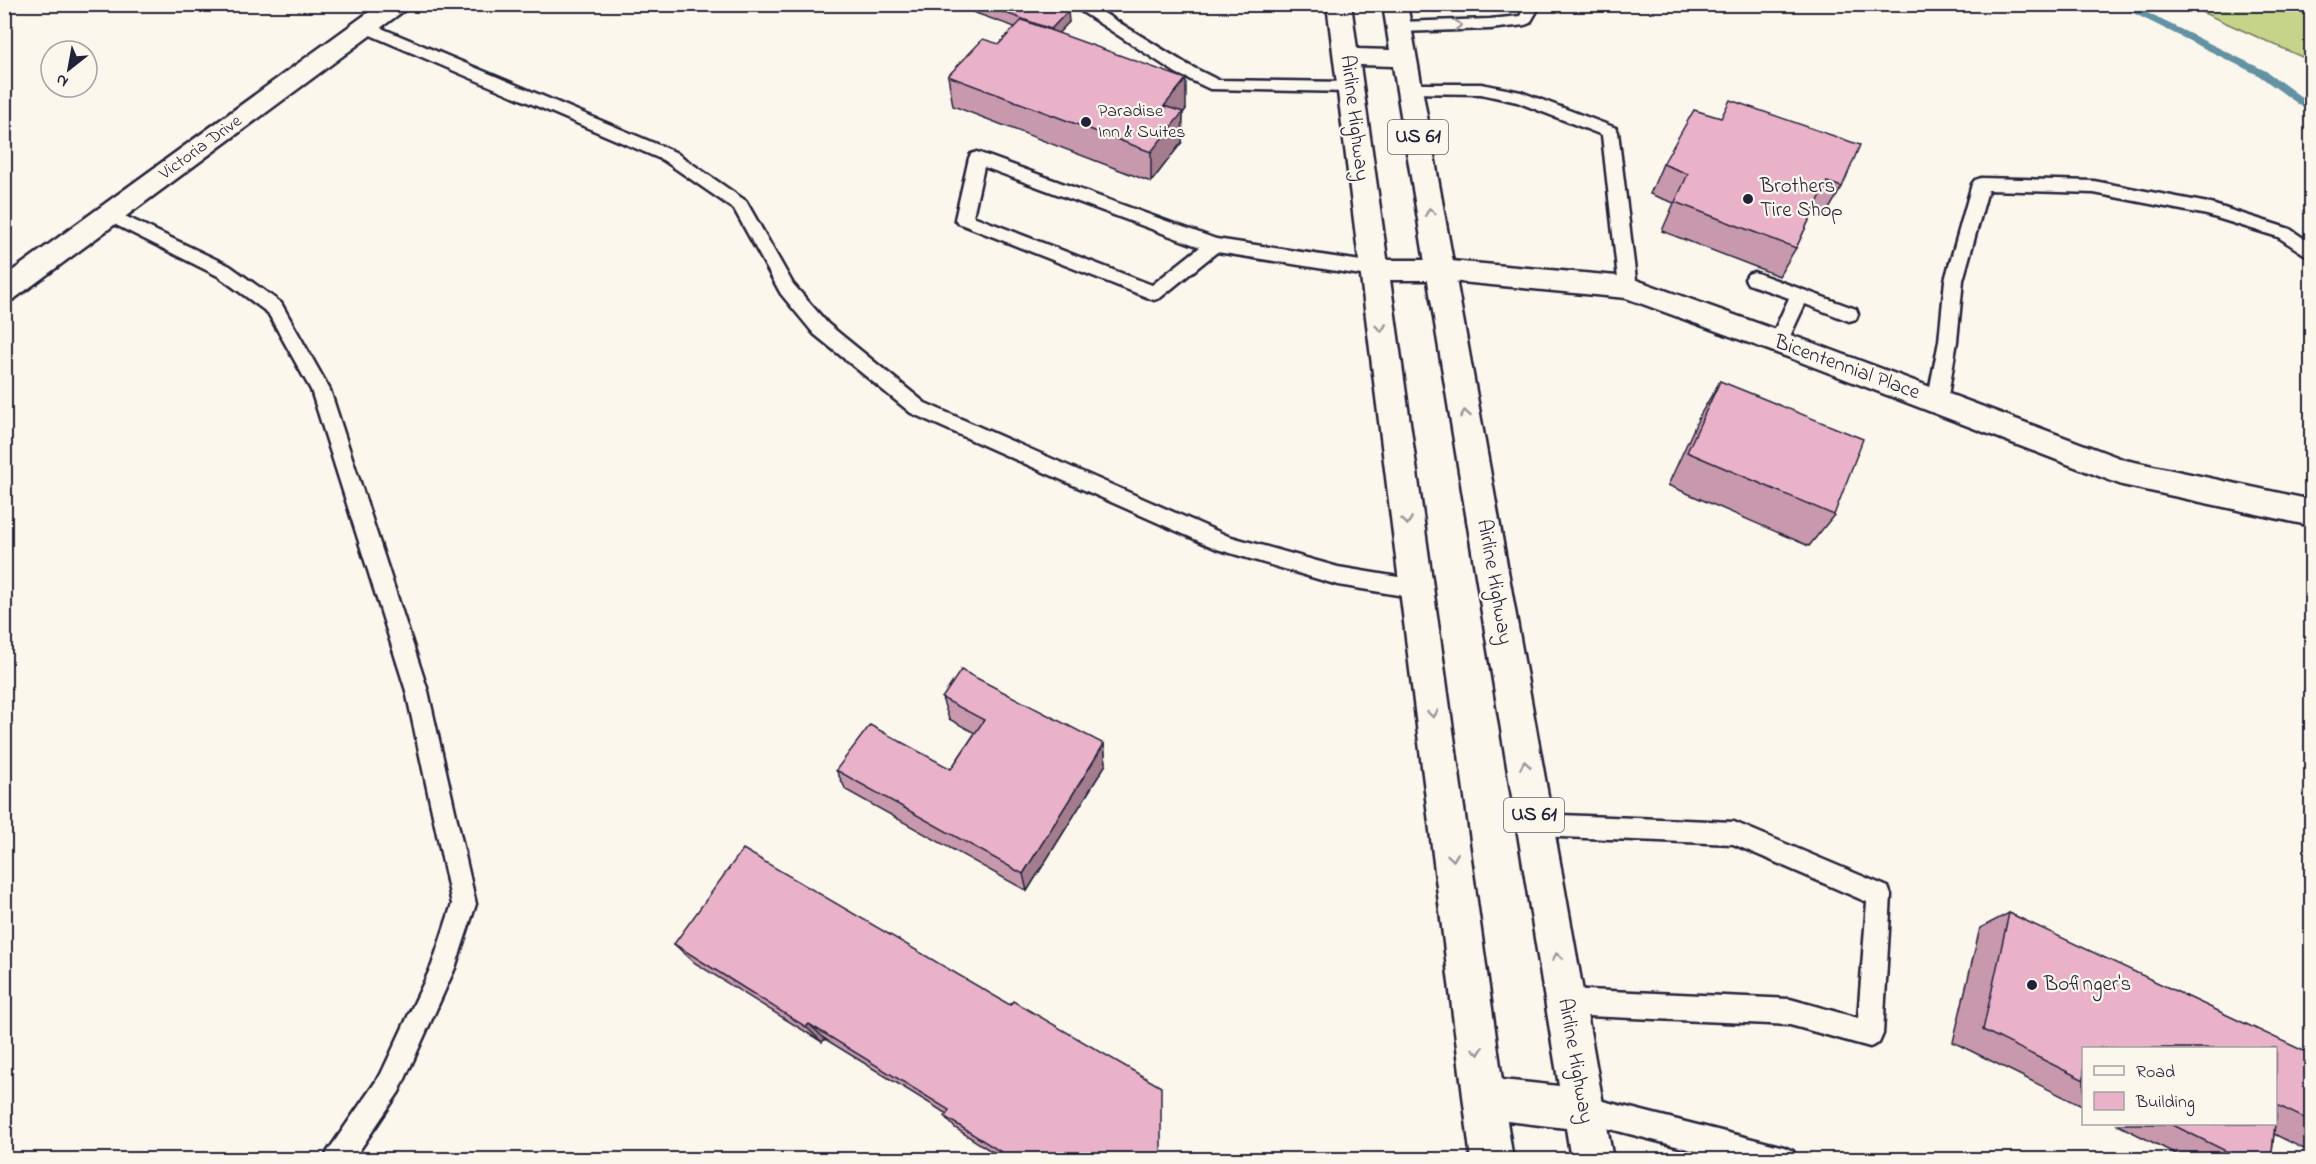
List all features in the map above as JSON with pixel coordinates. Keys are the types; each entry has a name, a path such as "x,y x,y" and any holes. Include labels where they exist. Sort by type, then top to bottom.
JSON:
{"main road":[{"name":"Victoria Drive","path":"4,292 397,4"},
{"name":"Airline Highway","path":"1339,4 1492,1160"},
{"name":"Airline Highway","path":"1397,16 1592,1160"},
{"path":"1346,57 1404,58"},
{"name":"Bicentennial Place","path":"1374,270 1440,270 1628,288 2122,472 2312,513"},
{"path":"1484,1098 1583,1109"}],"lane":[{"path":"1077,4 1182,69 1216,85 1350,87"},
{"path":"1397,16 1490,24 1525,20 1534,4"},
{"path":"367,27 669,156 696,174 740,205 787,289 821,329 918,408 1224,543 1338,576 1416,589"},
{"path":"1410,89 1480,89 1521,97 1610,132 1628,288"},
{"path":"1214,245 1154,293 964,219 977,158 1214,245 1374,270"},
{"path":"1937,402 1948,341 1954,280 1981,184 2094,187 2208,209 2284,233 2312,253"},
{"path":"110,215 224,271 275,308 320,390 417,691 464,904 443,968 390,1083 337,1160"},
{"path":"1754,279 1849,314"},
{"path":"1778,342 1800,296"},
{"path":"1536,825 1734,833 1879,895 1870,1034 1790,1012 1564,1002"},
{"path":"1583,1109 1785,1160"}],"green space":[{"path":"2186,5 2311,5 2311,61"}],"building":[{"path":"980,4 1049,4 1068,11 1051,29"},
{"path":"1022,20 1186,79 1164,106 1183,112 1151,152 948,76 983,39 999,44"},
{"name":"Brothers Tire Shop","path":"1730,100 1860,145 1842,187 1827,182 1796,248 1675,202 1688,174 1663,164 1694,110 1721,118"},
{"path":"1720,381 1863,439 1834,515 1687,452"},
{"path":"961,670 1104,744 1023,874 836,770 870,725 951,769 984,720 942,698"},
{"path":"743,849 1010,1005 1013,1001 1161,1087 1161,1160 1014,1160 945,1117 949,1110 809,1024 806,1027 674,944"},
{"path":"2009,913 2312,1055 2312,1122 2277,1105 2277,1047 2082,1047 2082,1079 1983,1030"},
{"path":"2173,1125 2275,1125 2271,1160 2244,1160"}],"waterway":[{"path":"2120,4 2262,73 2312,111"}],"place":[{"name":"Paradise Inn & Suites","path":"1086,122"},
{"name":"Brothers Tire Shop","path":"1748,199"},
{"name":"Bofinger's","path":"2032,985"}]}
